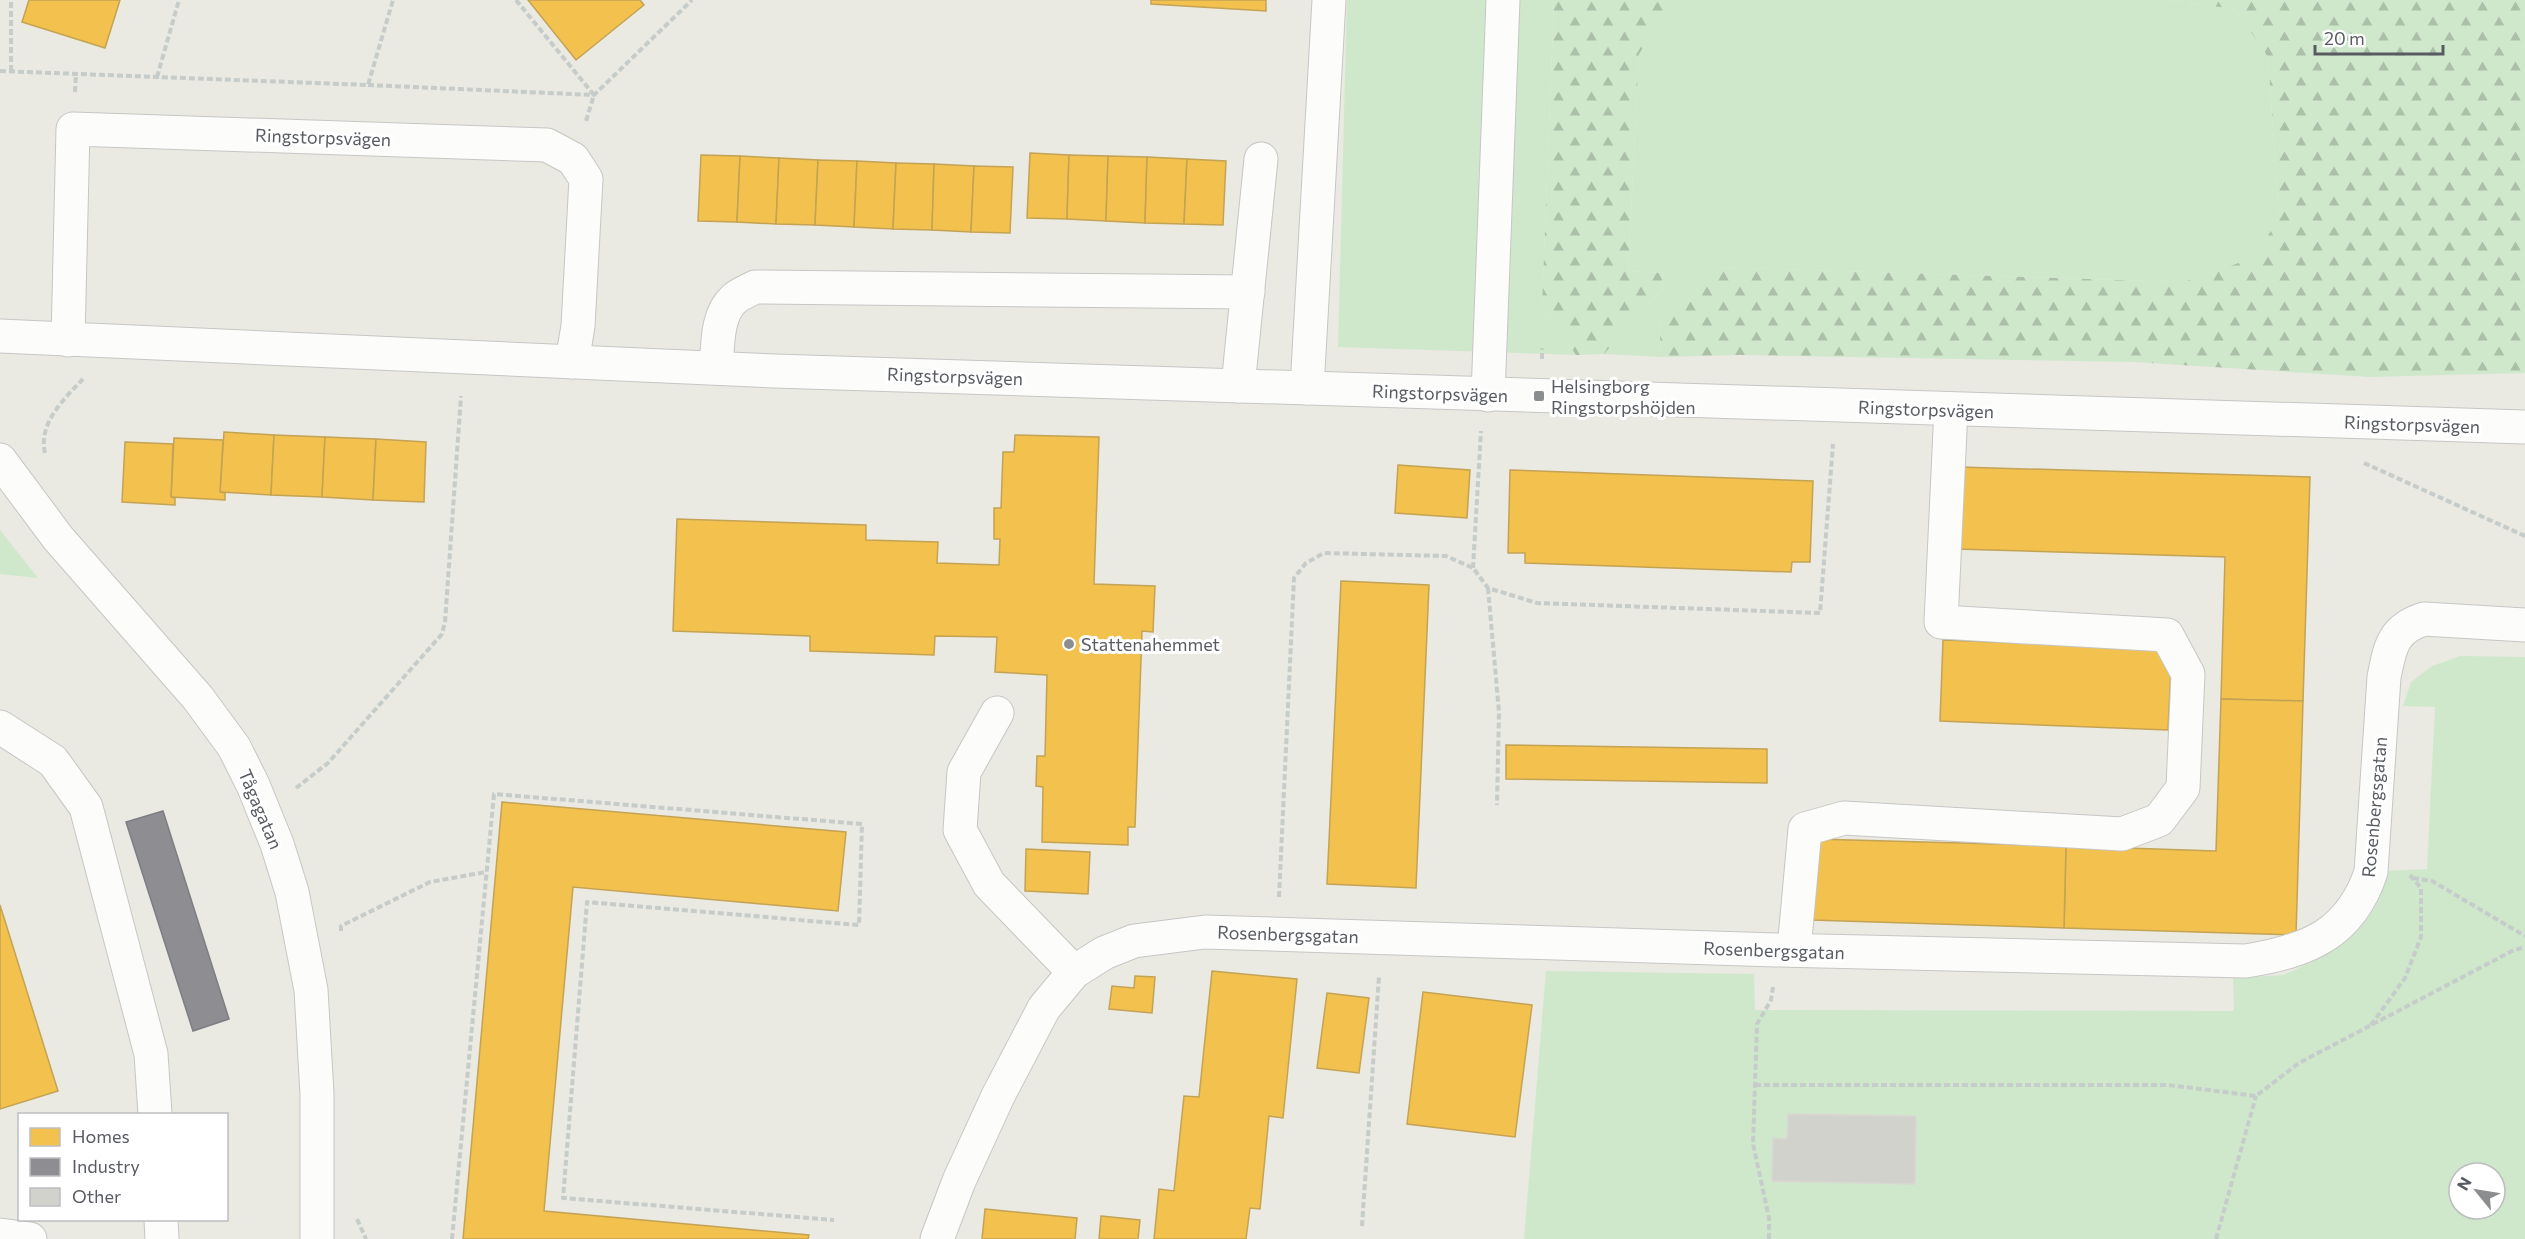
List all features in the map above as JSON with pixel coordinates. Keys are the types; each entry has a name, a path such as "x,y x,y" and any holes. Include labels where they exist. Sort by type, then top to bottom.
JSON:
{"street":[{"path":"1307,388 1329,0"},
{"path":"1485,409 1503,0"},
{"name":"Ringstorpsvägen","path":"68,340 73,129 547,145 573,159"},
{"path":"572,362 578,326 586,179 573,159"},
{"path":"1238,386 1261,159"},
{"path":"716,368 719,331 724,314 733,300 755,287 1248,292"},
{"name":"Ringstorpsvägen","path":"0,336 716,368 1307,388 1485,409 1951,409 2525,427"},
{"path":"1785,950 1805,829 1844,818 2122,834 2159,820 2183,788 2187,674 2167,635 1941,622 1951,409"},
{"name":"Tågagatan","path":"0,460 58,538 198,698 234,747 253,784 277,844 292,892 311,990 317,1094 317,1239"},
{"name":"Rosenbergsgatan","path":"937,1239 959,1181 998,1096 1044,1008 1074,972 1104,953 1134,941 1205,932 2223,961 2257,959 2308,946 2330,934 2344,920 2365,889 2371,872 2384,677 2389,650 2394,639 2402,629 2424,619 2525,625"},
{"path":"997,713 964,772 960,830 989,884 1074,972"},
{"path":"0,727 53,761 86,807 151,1054 155,1113"},
{"path":"161,1221 162,1239"},
{"path":"0,1235 30,1239"}],"path":[{"path":"10,71 11,0"},
{"path":"157,77 179,0"},
{"path":"368,85 393,0"},
{"path":"516,0 594,94"},
{"path":"573,159 594,94 692,0"},
{"path":"0,71 594,94"},
{"path":"293,790 328,763 442,634 445,622 461,395"},
{"path":"1473,568 1485,409"},
{"path":"1488,588 1537,603 1820,613 1834,438"},
{"path":"1277,934 1294,578 1306,563 1324,554 1446,556 1473,568 1488,588 1499,712 1497,805"},
{"path":"452,1239 494,794 862,824 859,925 587,902 562,1198 834,1220"},
{"path":"2370,1025 2405,978 2421,937 2421,888 2405,868 2372,853"},
{"path":"342,938 341,926 430,882 486,872"},
{"path":"2413,878 2432,881 2525,936"},
{"path":"1362,1226 1382,937"},
{"path":"2216,1239 2256,1096 2299,1063 2512,951 2525,947"},
{"path":"1769,1239 1769,1218 1753,1144 1757,1024 1771,1000 1785,950"},
{"path":"1755,1085 2168,1085 2256,1096"},
{"path":"354,1212 366,1239"}],"green space":[{"path":"1347,0 1554,0 1542,306 1576,355 1338,347"},
{"path":"1554,0 1676,0 1639,54 1628,271 1662,273 1663,288 1604,354 1576,355 1542,306"},
{"path":"1676,0 2167,0 2235,9 2268,57 2279,216 2256,257 2183,282 1713,267 1659,317 1661,357 1604,354 1663,288 1662,273 1628,271 1639,54"},
{"path":"2167,0 2525,0 2525,373 2370,377 2134,362 1740,355 1661,357 1659,317 1713,267 2183,282 2256,257 2279,216 2268,57 2235,9"},
{"path":"0,530 38,578 0,574"},
{"path":"2460,656 2525,657 2525,1239 1524,1239 1546,971 1754,974 1755,1010 2234,1011 2233,978 2284,975 2318,959 2350,938 2374,909 2387,871 2427,869 2435,707 2403,706 2411,682 2432,666"}],"building: Homes":[{"path":"29,0 120,0 105,48 22,22"},
{"path":"528,0 640,0 644,5 576,60"},
{"path":"1151,0 1266,0 1266,11 1151,4"},
{"path":"1030,153 1069,155 1067,219 1027,218"},
{"path":"701,155 740,156 737,222 698,221"},
{"path":"1069,155 1108,156 1106,221 1067,219"},
{"path":"740,156 779,158 776,224 737,222"},
{"path":"1108,156 1147,157 1145,223 1106,221"},
{"path":"1147,157 1187,159 1184,224 1145,223"},
{"path":"779,158 818,160 815,225 776,224"},
{"path":"1187,159 1226,161 1223,225 1184,224"},
{"path":"818,160 857,161 854,227 815,225"},
{"path":"857,161 896,163 893,229 854,227"},
{"path":"896,163 934,164 932,230 893,229"},
{"path":"934,164 974,166 971,232 932,230"},
{"path":"974,166 1013,167 1010,233 971,232"},
{"path":"224,432 274,435 271,495 220,492"},
{"path":"274,435 325,437 322,497 271,495"},
{"name":"Stattenahemmet","path":"1015,435 1099,437 1094,584 1155,586 1153,632 1142,631 1135,827 1128,827 1128,845 1042,842 1043,787 1036,786 1037,756 1045,756 1047,675 995,672 997,637 935,636 934,655 810,651 810,636 673,631 677,519 866,525 866,540 938,542 937,563 999,565 1000,539 994,539 994,508 1001,508 1003,452 1014,452"},
{"path":"325,437 376,439 373,500 322,497"},
{"path":"174,438 223,440 220,492 225,493 225,500 171,497"},
{"path":"376,439 426,442 424,502 373,500"},
{"path":"125,442 173,444 171,497 175,498 175,505 122,502"},
{"path":"1398,465 1470,470 1467,518 1395,513"},
{"path":"1959,467 2310,477 2303,701 2221,699 2225,557 1956,549"},
{"path":"1510,470 1813,481 1810,562 1792,562 1791,572 1525,563 1525,553 1508,553"},
{"path":"1341,581 1429,585 1416,888 1327,884"},
{"path":"1943,640 2172,649 2168,730 1940,721"},
{"path":"2221,699 2303,701 2296,935 2064,928 2066,846 2216,851"},
{"path":"1506,745 1767,749 1767,783 1506,779"},
{"path":"502,802 846,832 838,911 573,887 544,1211 809,1235 808,1239 463,1239"},
{"path":"1814,839 2066,846 2064,928 1811,920"},
{"path":"1026,849 1090,852 1088,894 1025,891"},
{"path":"0,905 58,1091 0,1109"},
{"path":"1212,971 1297,979 1283,1118 1269,1116 1260,1209 1250,1208 1246,1239 1154,1239 1159,1189 1174,1191 1184,1096 1199,1097"},
{"path":"1135,976 1155,977 1152,1013 1109,1009 1112,986 1134,988"},
{"path":"1423,992 1532,1005 1515,1137 1407,1124"},
{"path":"1327,993 1369,998 1359,1073 1317,1068"},
{"path":"985,1209 1077,1218 1075,1239 982,1239"},
{"path":"1101,1216 1140,1220 1138,1239 1099,1239"}],"building: Industry":[{"path":"163,811 229,1019 193,1031 126,822"}],"building: Other":[{"path":"1788,1114 1916,1116 1915,1184 1772,1181 1773,1138 1787,1139"}],"place":[{"name":"Helsingborg Ringstorpshöjden","path":"1539,396"},
{"name":"Stattenahemmet","path":"1069,644"}]}
